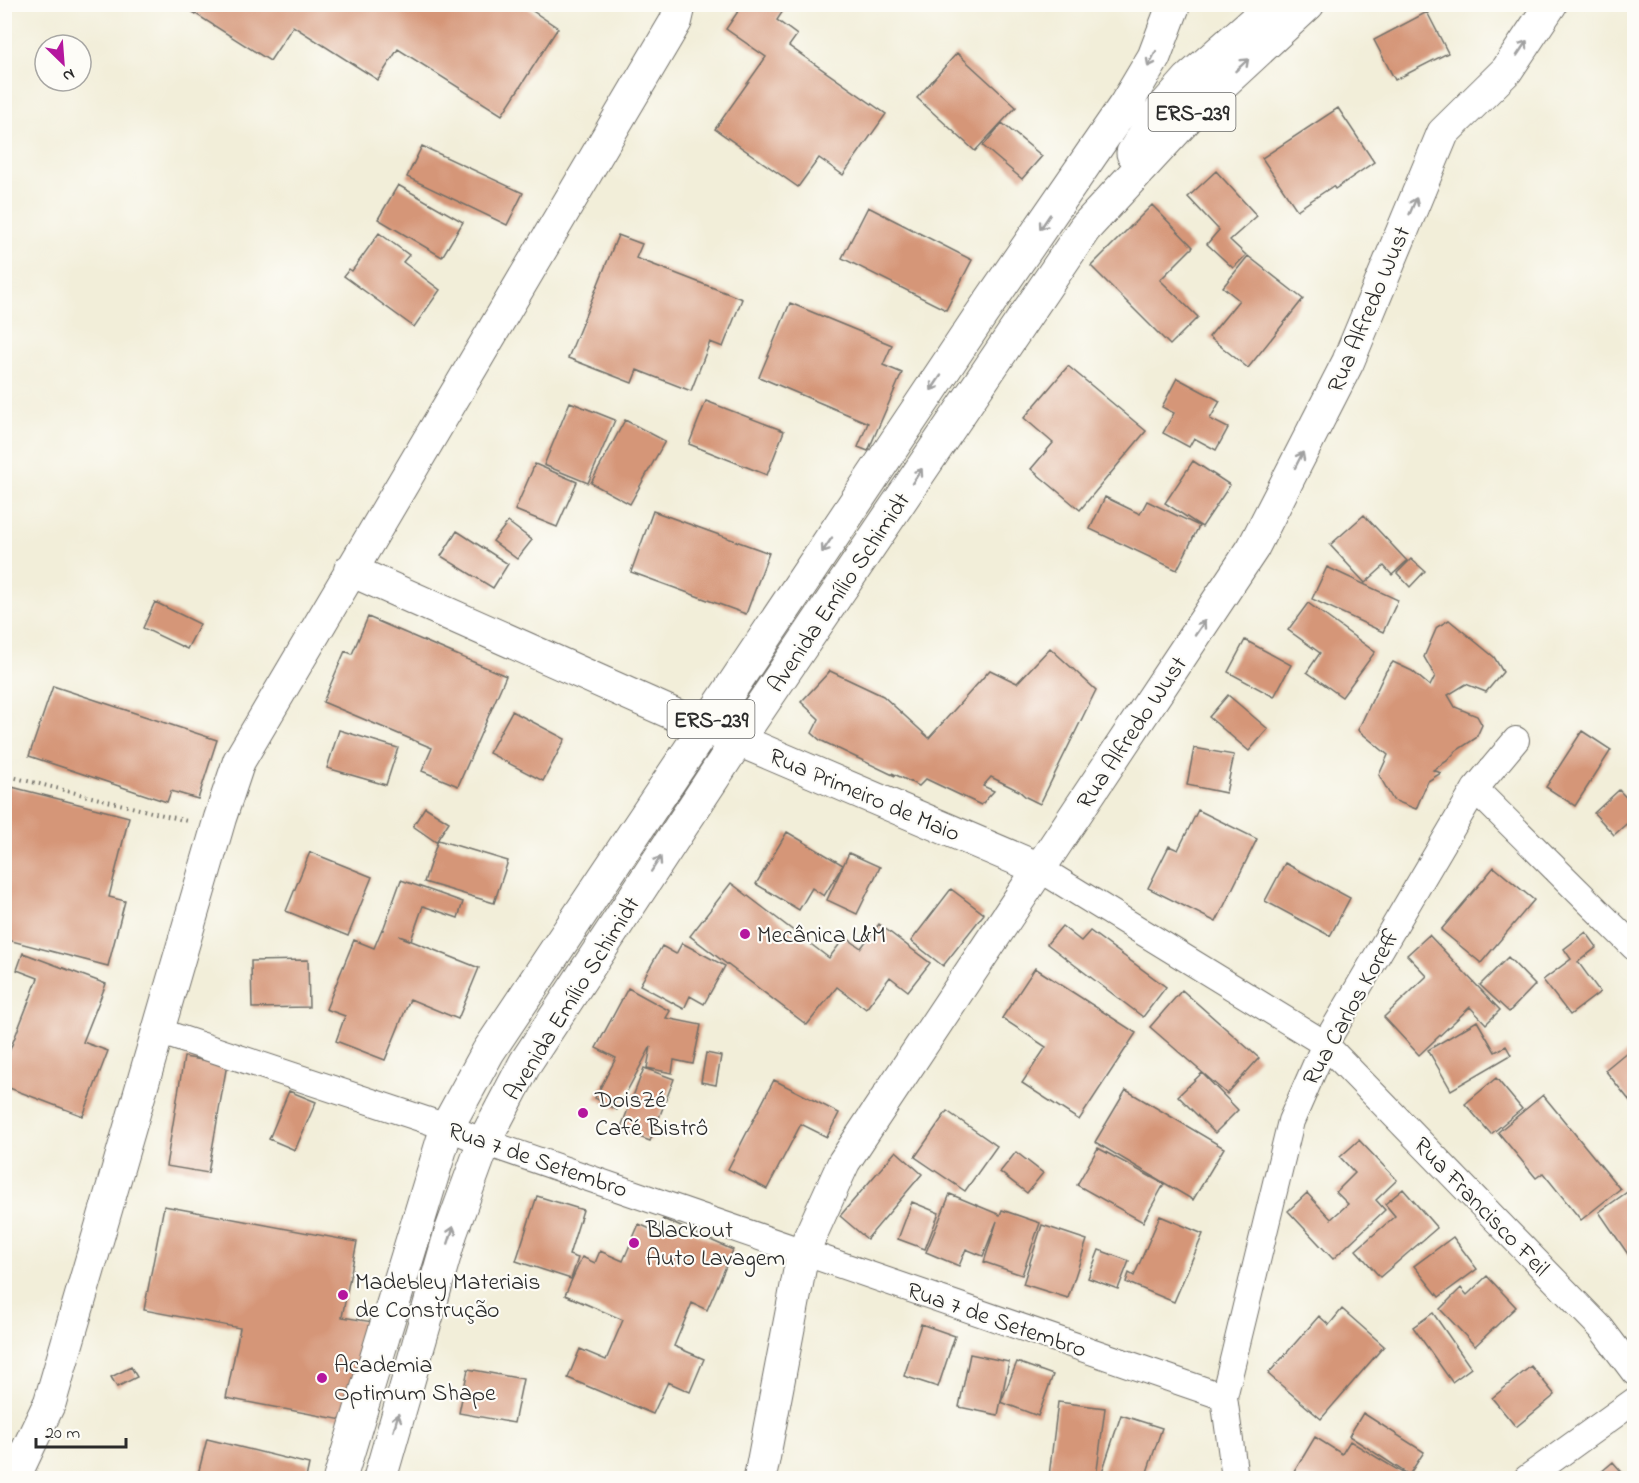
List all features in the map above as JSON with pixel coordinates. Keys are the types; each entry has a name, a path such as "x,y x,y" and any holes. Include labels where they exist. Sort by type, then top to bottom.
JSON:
{"main road":[{"name":"Avenida Emílio Schimidt","path":"340,1479 447,1127 488,1053 978,319 1126,104 1154,57 1174,4"},
{"path":"1085,228 1159,113 1189,79 1274,4"},
{"name":"Avenida Emílio Schimidt","path":"380,1479 451,1232 484,1142 526,1062 738,740 1085,228 1196,108 1308,4"}],"street":[{"path":"14,1479 50,1402 217,828 239,761 676,21 680,4"},
{"name":"Rua Alfredo Wust","path":"760,1479 803,1252 844,1162 1253,548 1348,362 1443,133 1507,70 1551,4"},
{"name":"Rua Primeiro de Maio","path":"351,570 705,728 1040,869 1325,1044"},
{"name":"Rua Carlos Koreff","path":"1235,1479 1224,1397 1291,1121 1325,1044 1475,789 1516,741"},
{"path":"1475,789 1635,947"},
{"name":"Rua 7 de Setembro","path":"158,1031 447,1127 484,1142 1224,1397"},
{"name":"Rua Francisco Feil","path":"1325,1044 1601,1328 1635,1372"},
{"path":"1527,1479 1635,1401"}],"path":[{"path":"4,775 217,828"}],"building":[{"path":"180,4 522,4 558,28 502,115 398,49 378,80 293,26 270,61"},
{"path":"743,4 780,4 785,8 777,20 797,35 789,46 886,114 843,175 819,158 798,187 715,129 766,57 726,29"},
{"path":"1427,12 1448,53 1395,80 1374,40"},
{"path":"957,53 1016,107 975,151 917,98"},
{"path":"1338,108 1374,162 1335,189 1333,186 1297,210 1262,158"},
{"path":"1002,123 1042,156 1022,179 983,146"},
{"path":"422,146 523,193 507,225 407,177"},
{"path":"1216,171 1257,216 1230,240 1246,255 1233,268 1207,244 1219,230 1188,197"},
{"path":"398,185 463,222 442,257 378,219"},
{"path":"1152,205 1193,247 1160,280 1198,317 1170,345 1091,266"},
{"path":"868,207 972,260 946,310 842,258"},
{"path":"379,233 409,255 403,262 440,290 414,327 344,276 349,269 352,271"},
{"path":"618,235 642,244 636,258 742,299 723,347 710,342 691,391 637,370 632,383 568,358"},
{"path":"1248,256 1303,299 1248,368 1209,337 1239,300 1223,287"},
{"path":"790,303 892,345 883,365 902,373 868,451 858,447 868,423 759,377"},
{"path":"1068,366 1146,431 1080,510 1031,469 1053,443 1024,418"},
{"path":"1177,378 1220,401 1210,419 1228,428 1216,450 1194,438 1189,447 1163,433 1174,413 1162,407"},
{"path":"706,401 784,431 767,475 689,444"},
{"path":"570,402 615,420 588,483 544,465"},
{"path":"625,420 665,441 630,504 591,483"},
{"path":"1193,461 1230,485 1202,527 1165,503"},
{"path":"535,464 577,482 557,527 515,510"},
{"path":"1105,497 1140,514 1147,501 1199,526 1177,570 1090,529"},
{"path":"653,511 769,553 746,614 631,572"},
{"path":"1364,515 1407,561 1392,575 1384,566 1365,583 1330,545"},
{"path":"508,522 532,540 517,559 493,541"},
{"path":"457,531 508,564 493,588 441,556"},
{"path":"1411,559 1425,571 1410,587 1397,573"},
{"path":"1327,567 1398,600 1383,632 1312,599"},
{"path":"155,602 200,624 187,649 143,628"},
{"path":"1308,603 1375,652 1342,697 1307,672 1320,653 1288,630"},
{"path":"368,617 506,676 458,786 422,771 432,748 323,702 345,651 352,654"},
{"path":"1449,620 1494,657 1503,672 1486,692 1466,684 1448,695 1455,707 1477,716 1482,725 1476,738 1433,770 1441,773 1428,781 1416,809 1393,800 1379,775 1388,755 1358,730 1386,671 1393,662 1412,671 1430,686 1435,676 1424,657 1437,627"},
{"path":"1245,640 1291,665 1274,697 1228,672"},
{"path":"1050,648 1096,690 1040,804 991,777 983,786 994,791 981,805 926,779 919,786 892,773 895,776 820,740 812,733 819,719 801,702 830,671 883,696 929,738 990,670 1017,683"},
{"path":"53,686 217,740 198,799 171,791 167,802 29,756"},
{"path":"1228,695 1268,729 1249,751 1209,717"},
{"path":"512,711 565,739 543,781 489,753"},
{"path":"339,730 398,748 386,785 327,768"},
{"path":"1582,731 1611,750 1575,806 1546,787"},
{"path":"1194,748 1234,755 1226,793 1187,785"},
{"path":"4,785 129,817 109,897 125,901 108,966 4,939"},
{"path":"1619,790 1634,806 1634,817 1614,835 1594,813"},
{"path":"425,807 449,822 436,842 413,826"},
{"path":"1198,810 1257,839 1216,922 1148,888 1169,846 1178,850"},
{"path":"787,832 843,865 824,896 812,888 799,910 756,884"},
{"path":"438,840 508,861 494,903 424,882"},
{"path":"310,852 372,877 348,936 286,911"},
{"path":"849,853 880,867 857,914 827,900"},
{"path":"1285,863 1350,898 1330,936 1265,901"},
{"path":"1494,867 1534,900 1481,963 1441,930"},
{"path":"401,880 463,902 458,918 423,906 411,940 399,936 479,968 458,1019 410,999 385,1060 336,1041 345,1016 326,1009 354,940 374,948"},
{"path":"731,883 829,958 845,937 861,948 879,924 930,963 908,991 890,977 866,1009 837,987 807,1025 690,936"},
{"path":"951,889 984,914 943,966 911,941"},
{"path":"1062,926 1081,941 1090,931 1166,987 1143,1017 1047,944"},
{"path":"1586,932 1597,947 1578,962 1600,992 1570,1015 1543,980 1571,959 1564,949"},
{"path":"1429,935 1500,1010 1486,1024 1470,1007 1419,1055 1384,1017 1427,976 1407,955"},
{"path":"682,943 725,966 704,1004 690,996 684,1009 640,985 662,946 676,954"},
{"path":"23,953 106,984 83,1042 108,1051 83,1116 4,1086 4,1065 38,978 17,970"},
{"path":"1508,957 1535,985 1509,1012 1480,985"},
{"path":"308,960 309,1007 252,1008 251,961"},
{"path":"1035,968 1136,1033 1079,1120 1022,1083 1046,1047 1002,1018"},
{"path":"628,988 670,1011 666,1018 701,1025 693,1064 674,1060 672,1073 647,1068 651,1046 617,1110 595,1098 616,1058 596,1048"},
{"path":"1182,990 1259,1058 1227,1094 1150,1027"},
{"path":"1477,1021 1495,1052 1506,1046 1511,1055 1451,1090 1428,1050"},
{"path":"1634,1046 1634,1106 1605,1070"},
{"path":"706,1053 721,1056 716,1085 701,1082"},
{"path":"184,1057 227,1064 208,1173 166,1166"},
{"path":"644,1068 674,1079 650,1141 620,1130"},
{"path":"1202,1073 1238,1110 1215,1133 1178,1096"},
{"path":"1496,1078 1522,1109 1491,1134 1465,1104"},
{"path":"774,1080 839,1113 827,1137 801,1124 767,1189 728,1169"},
{"path":"1126,1090 1224,1148 1193,1200 1095,1142"},
{"path":"289,1091 316,1102 295,1150 269,1139"},
{"path":"1543,1095 1620,1189 1581,1220 1543,1173 1536,1178 1498,1132"},
{"path":"947,1111 997,1146 965,1191 915,1157"},
{"path":"1359,1140 1397,1180 1376,1200 1385,1210 1333,1259 1288,1211 1307,1193 1331,1219 1348,1204 1336,1192 1355,1173 1340,1157"},
{"path":"1098,1148 1164,1184 1143,1222 1077,1185"},
{"path":"896,1151 922,1174 867,1239 840,1216"},
{"path":"1016,1152 1043,1173 1027,1193 1000,1172"},
{"path":"1633,1188 1634,1191 1634,1263 1599,1212"},
{"path":"1403,1189 1437,1228 1380,1277 1356,1250 1395,1216 1385,1204"},
{"path":"950,1194 1000,1215 1002,1210 1040,1223 1022,1275 984,1262 997,1221 983,1256 966,1249 959,1266 926,1252"},
{"path":"537,1196 583,1210 569,1255 578,1258 571,1279 516,1261"},
{"path":"912,1202 939,1213 925,1249 898,1239"},
{"path":"164,1206 357,1242 342,1317 373,1322 353,1422 226,1398 240,1328 144,1310"},
{"path":"1160,1216 1203,1234 1174,1302 1126,1282 1129,1273 1134,1276"},
{"path":"663,1219 733,1250 707,1310 692,1303 674,1346 704,1359 690,1392 668,1382 653,1414 568,1378 580,1349 606,1360 623,1320 565,1295 582,1257 595,1263 600,1251 623,1261 639,1224 657,1232"},
{"path":"1042,1225 1087,1240 1068,1298 1023,1284"},
{"path":"1453,1237 1477,1269 1439,1297 1414,1266"},
{"path":"1099,1250 1129,1261 1118,1289 1088,1278"},
{"path":"1487,1276 1516,1307 1475,1346 1440,1309 1461,1288 1467,1295"},
{"path":"1342,1309 1384,1346 1321,1419 1268,1374 1319,1316 1329,1325"},
{"path":"1433,1313 1471,1368 1452,1382 1413,1327"},
{"path":"921,1324 955,1336 938,1387 904,1376"},
{"path":"970,1354 1009,1362 998,1415 959,1407"},
{"path":"1017,1362 1053,1375 1038,1416 1001,1402"},
{"path":"1531,1366 1555,1395 1516,1427 1492,1398"},
{"path":"131,1367 137,1377 117,1387 111,1377"},
{"path":"468,1369 523,1379 514,1423 459,1413"},
{"path":"1058,1402 1105,1408 1096,1478 1049,1476"},
{"path":"1363,1413 1424,1452 1409,1475 1349,1436"},
{"path":"1121,1415 1162,1428 1145,1478 1113,1478 1101,1475"},
{"path":"1315,1437 1342,1454 1350,1441 1411,1478 1291,1477"},
{"path":"207,1439 309,1464 306,1478 197,1478"},
{"path":"1613,1462 1627,1478 1594,1478"}],"place":[{"name":"Mecânica L&M","path":"745,934"},
{"name":"DoisZé Café Bistrô","path":"583,1113"},
{"name":"Blackout Auto Lavagem","path":"634,1243"},
{"name":"Madebley Materiais de Construção","path":"343,1295"},
{"name":"Academia Optimum Shape","path":"322,1378"}]}
